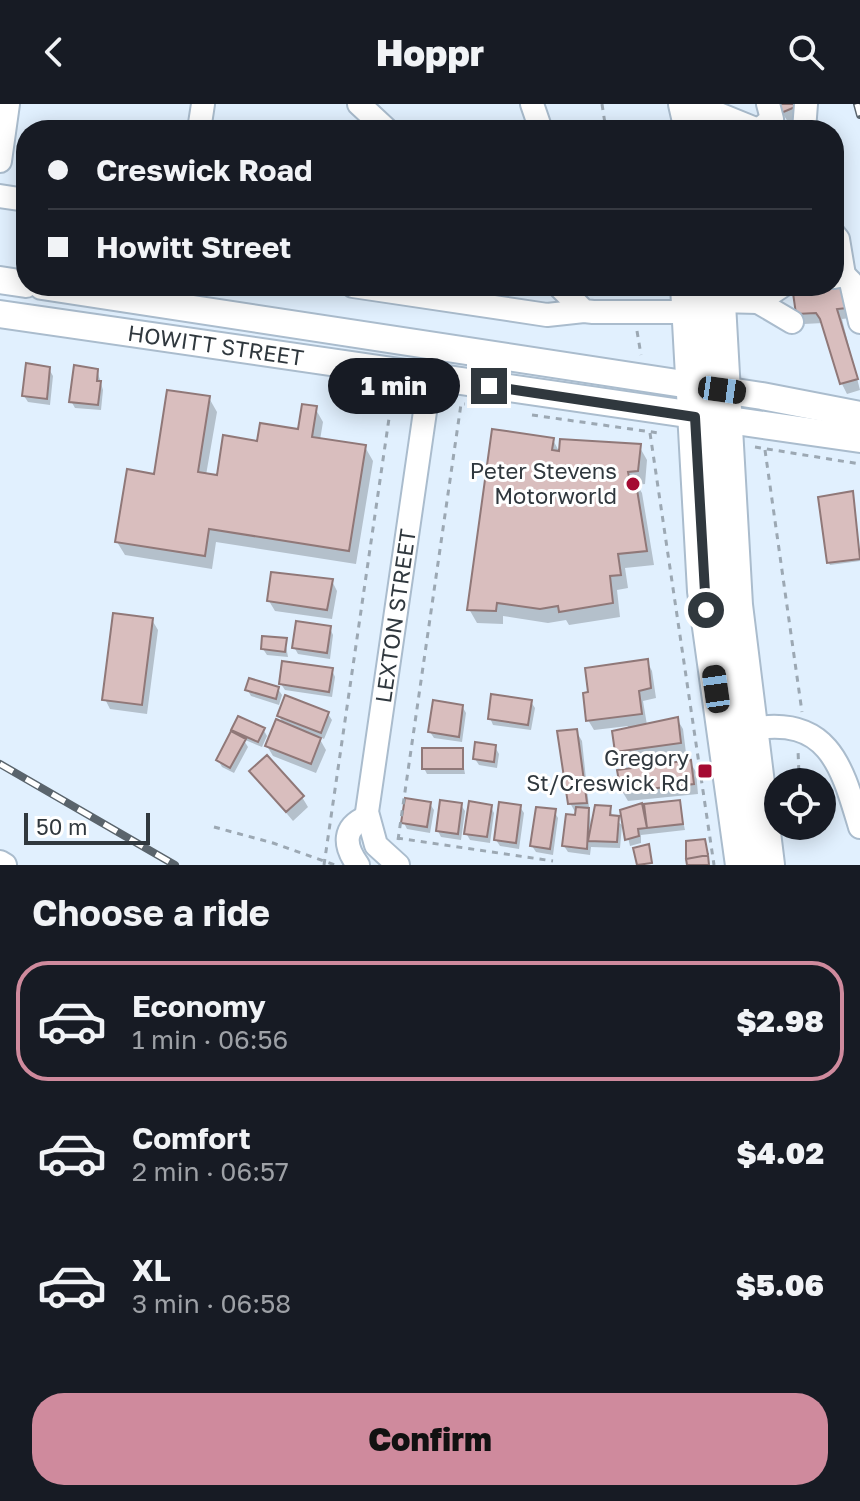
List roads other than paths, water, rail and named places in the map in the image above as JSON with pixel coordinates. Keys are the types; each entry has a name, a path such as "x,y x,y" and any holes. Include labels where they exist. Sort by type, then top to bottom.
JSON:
{"highway":[{"path":"703,296 704,591 742,865"},
{"path":"701,410 739,640 768,865"}],"main road":[{"name":"HOWITT STREET","path":"175,296 701,410 860,439"},
{"name":"HOWITT STREET","path":"0,314 430,377 701,410 860,415"}],"street":[{"path":"0,161 8,104"},
{"path":"359,104 376,120"},
{"path":"694,104 734,120"},
{"path":"844,278 851,282 860,322"},
{"path":"420,296 547,315 584,311 612,314 703,296 758,302 792,322"},
{"path":"570,296 584,311"},
{"path":"758,302 767,296"},
{"name":"LEXTON STREET","path":"393,847 370,832 367,817 430,377"},
{"path":"751,729 783,726 825,747 839,762 860,827"},
{"path":"358,865 350,853 347,835 352,825 367,817"},
{"path":"0,862 5,865"}],"railway":[{"path":"857,104 860,115"},
{"path":"0,764 175,865"}],"place":[{"name":"Peter Stevens Motorworld","path":"633,484"},
{"name":"Gregory St/Creswick Rd","path":"705,771"}]}
